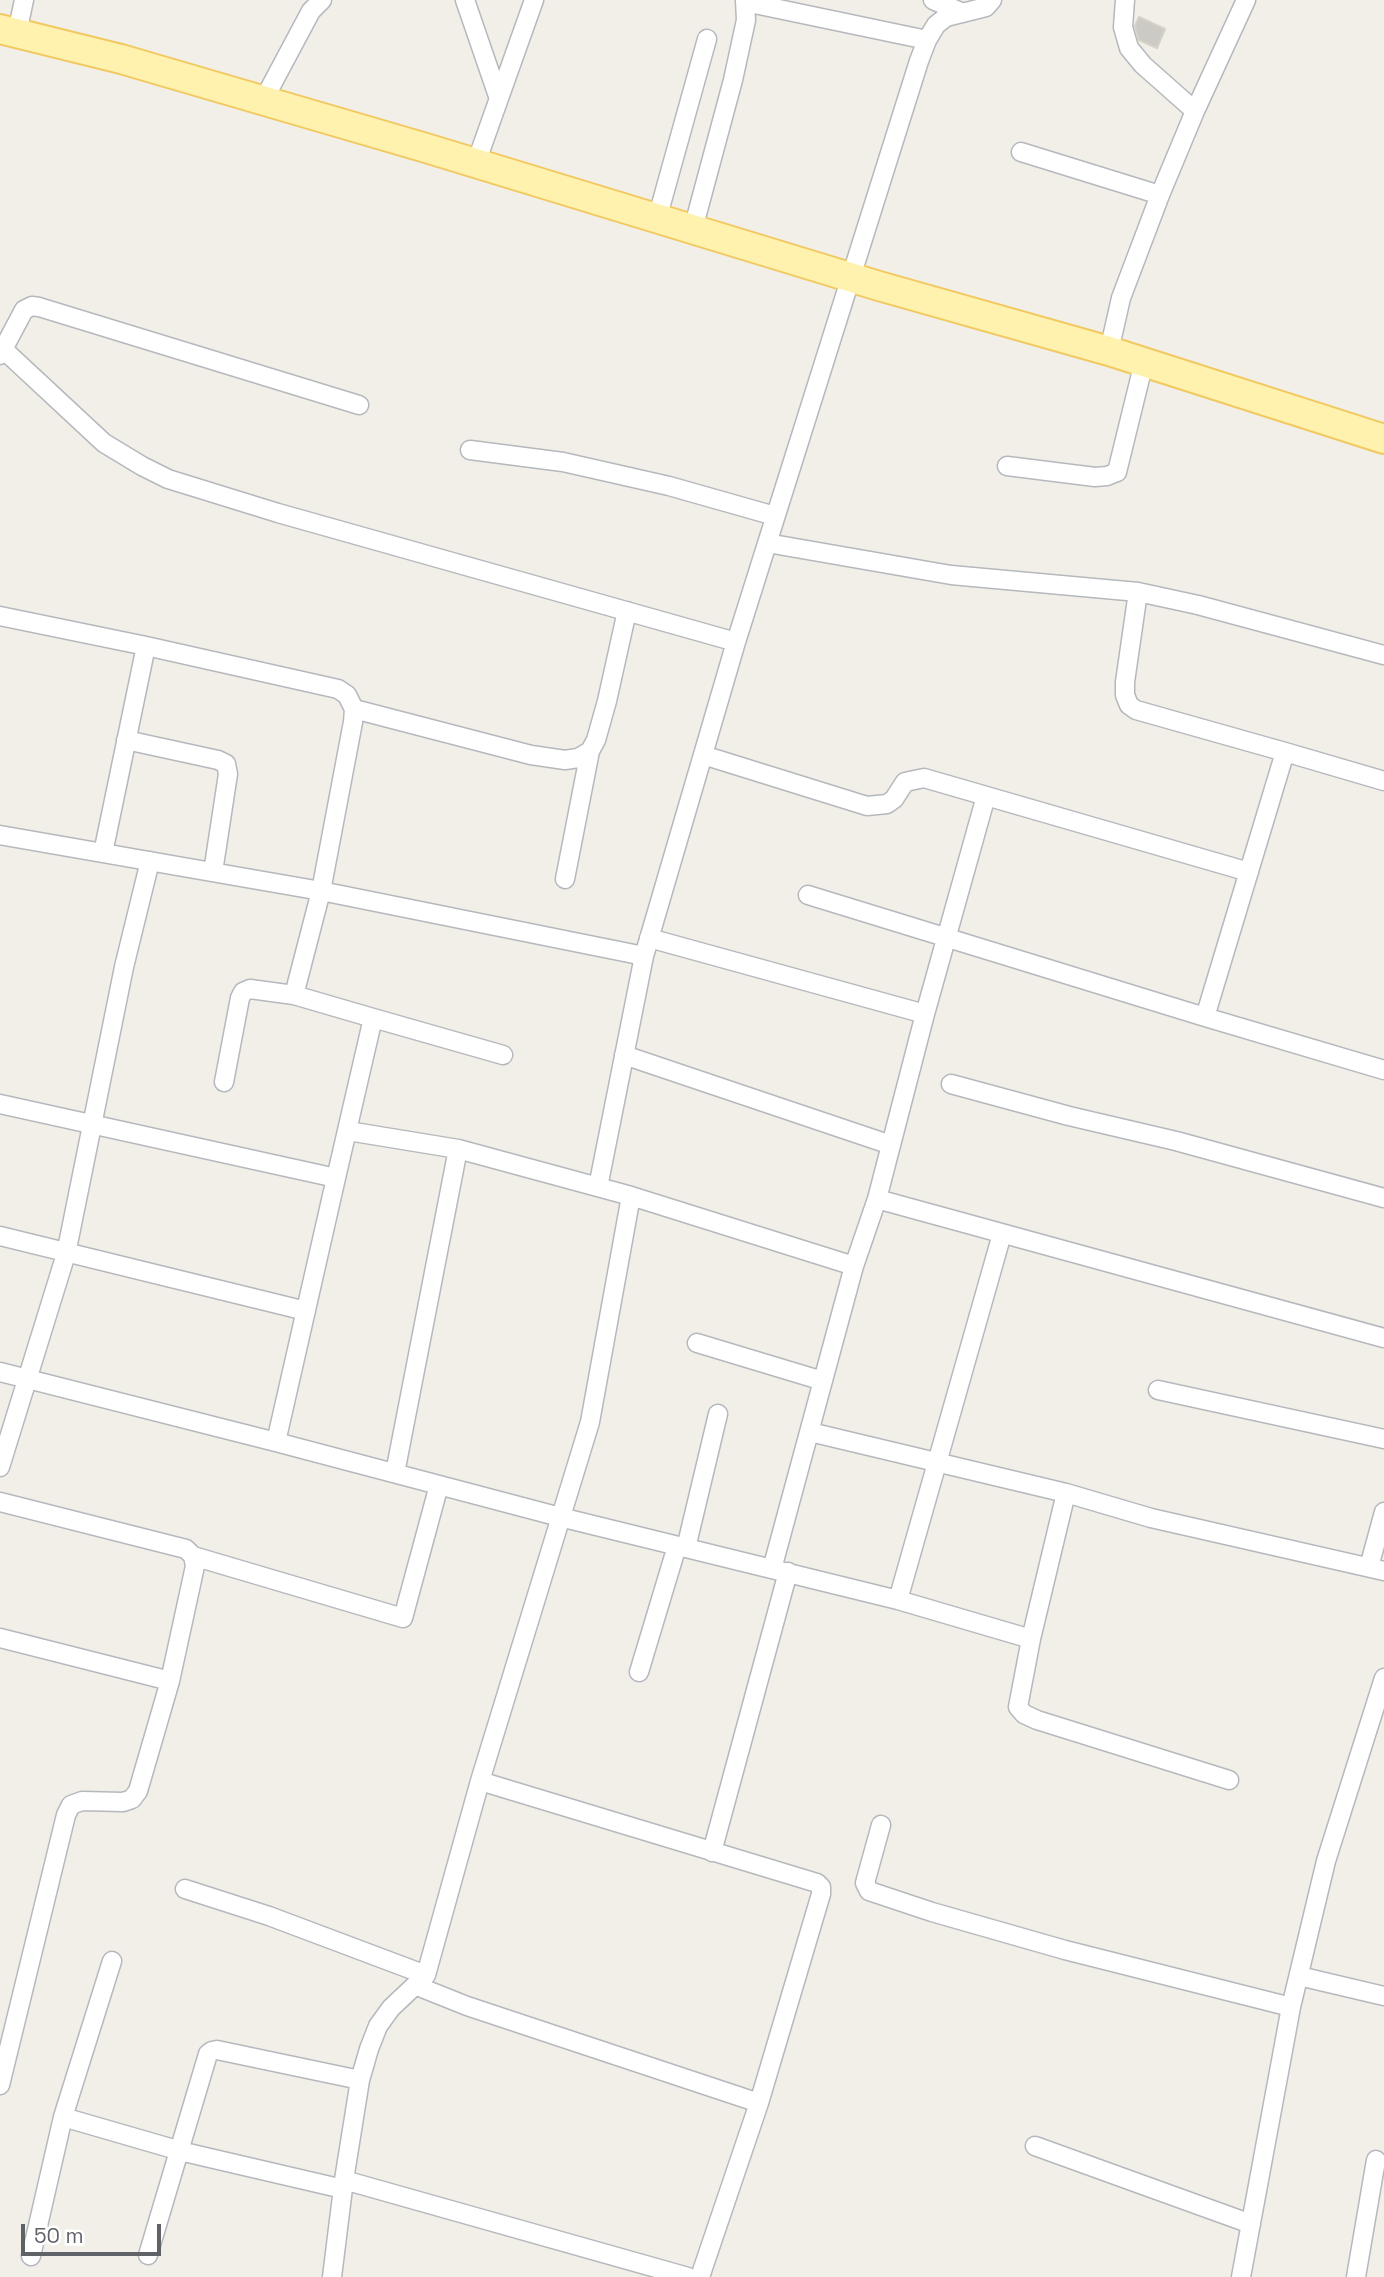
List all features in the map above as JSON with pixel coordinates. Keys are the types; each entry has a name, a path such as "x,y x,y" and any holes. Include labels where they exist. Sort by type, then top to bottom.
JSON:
{"main road":[{"path":"8,31 121,60 475,163 850,277 1109,351 1384,439"}],"street":[{"path":"8,31 24,0"},
{"path":"263,101 311,11 322,0"},
{"path":"465,0 498,96"},
{"path":"475,163 534,0"},
{"path":"933,0 963,13"},
{"path":"598,1187 649,938 775,516 927,40 936,25 946,17 986,7 992,0"},
{"path":"1125,0 1123,27 1129,48 1143,65 1195,111"},
{"path":"1109,351 1121,298 1160,195 1246,0"},
{"path":"693,229 733,80 746,20 745,1 927,40"},
{"path":"657,219 707,39"},
{"path":"1021,152 1160,195"},
{"path":"359,405 39,307 32,306 24,310 2,353 104,443 168,479 278,513 736,642"},
{"path":"1007,466 1095,477 1117,472 1144,362"},
{"path":"470,450 540,458 593,468 775,516"},
{"path":"767,543 951,575 1138,592 1198,605 1384,655"},
{"path":"1138,592 1125,682 1125,695 1129,705 1136,710 1384,781"},
{"path":"565,879 590,751 596,740 607,701 627,611"},
{"path":"0,616 338,689 347,695 354,709 321,891 294,995"},
{"path":"103,853 146,646"},
{"path":"354,709 531,755 565,760 578,758 590,751"},
{"path":"126,740 226,764 228,774 213,872"},
{"path":"1205,1017 1285,752"},
{"path":"703,755 867,806 887,804 894,799 905,782 925,778 1249,872"},
{"path":"712,1852 823,1381 854,1266 877,1199 986,796"},
{"path":"0,835 321,891 644,956"},
{"path":"0,1467 66,1254 124,967 150,861"},
{"path":"807,895 1384,1070"},
{"path":"649,938 925,1014"},
{"path":"224,1082 240,998 243,992 250,989 294,995 503,1055"},
{"path":"276,1442 373,1018"},
{"path":"624,1055 891,1145"},
{"path":"951,1084 1176,1141 1384,1198"},
{"path":"0,1104 336,1178"},
{"path":"348,1131 458,1149 631,1196 854,1266"},
{"path":"395,1473 458,1149"},
{"path":"332,2277 360,2080 378,2026 391,2008 421,1980 590,1422 631,1196"},
{"path":"877,1199 1384,1338"},
{"path":"898,1600 1002,1234"},
{"path":"0,1236 306,1311"},
{"path":"697,1343 823,1381"},
{"path":"0,1372 560,1517 898,1600 1031,1639"},
{"path":"1158,1390 1384,1439"},
{"path":"639,1672 682,1547 718,1415"},
{"path":"810,1432 1066,1493 1151,1518 1376,1569 1384,1512"},
{"path":"0,1503 186,1549 193,1556 403,1618 439,1485"},
{"path":"1066,1493 1031,1639 1018,1707 1024,1714 1229,1780"},
{"path":"0,2085 66,1815 71,1805 82,1801 123,1802 132,1799 138,1791 170,1681 195,1566 193,1556"},
{"path":"0,1638 170,1681"},
{"path":"1241,2277 1298,1976 1326,1861 1384,1678"},
{"path":"480,1782 817,1883 821,1887 759,2103 700,2277"},
{"path":"881,1825 865,1883 869,1891 1065,1950 1291,2007"},
{"path":"186,1889 269,1916 421,1980 467,2007 759,2103"},
{"path":"31,2256 63,2117 112,1961"},
{"path":"1298,1976 1384,1996"},
{"path":"148,2256 208,2054 212,2050 360,2080"},
{"path":"63,2117 179,2151 344,2185 688,2277"},
{"path":"1035,2146 1251,2224"},
{"path":"1356,2277 1376,2160"}],"building":[{"path":"1139,17 1165,29 1157,48 1139,40 1135,26"}]}
